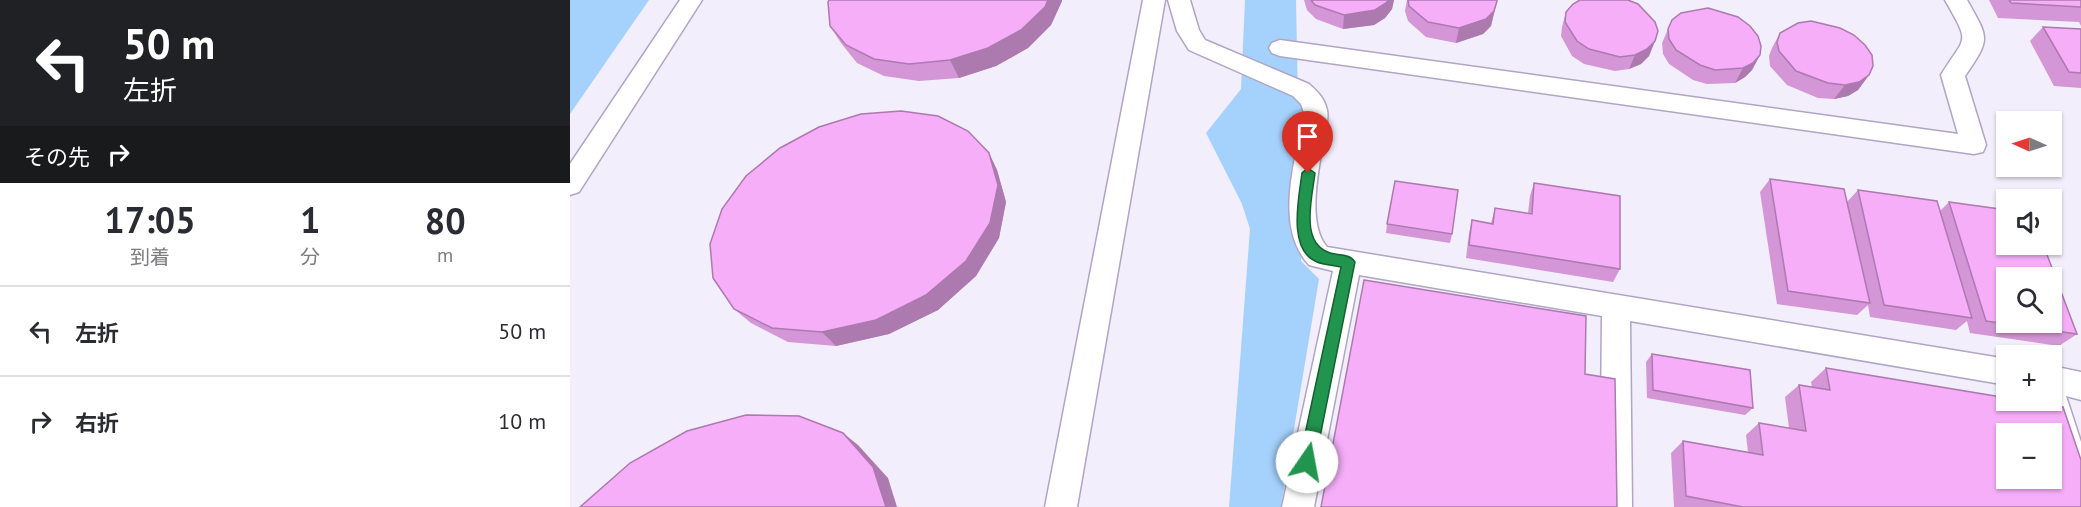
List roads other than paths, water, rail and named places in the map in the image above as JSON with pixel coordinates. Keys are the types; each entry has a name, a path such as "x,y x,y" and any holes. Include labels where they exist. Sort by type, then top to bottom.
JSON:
{"street":[{"path":"570,184 691,0"},
{"path":"1061,507 1154,0"},
{"path":"1179,0 1188,31 1197,45 1301,90 1312,100 1316,113 1303,213 1304,232 1310,248 1319,257 1996,370"},
{"path":"1280,48 1974,145 1953,75 1974,46 1973,30 1956,0"},
{"path":"1298,507 1348,262"},
{"path":"1616,307 1616,507"},
{"path":"2062,382 2081,386"},
{"path":"2056,411 2081,491"}],"water":[{"path":"570,0 649,0 570,114"},
{"path":"1245,0 1296,0 1298,102 1308,111 1301,261 1319,279 1281,507 1229,507 1250,229 1242,204 1206,133 1241,89"}]}
